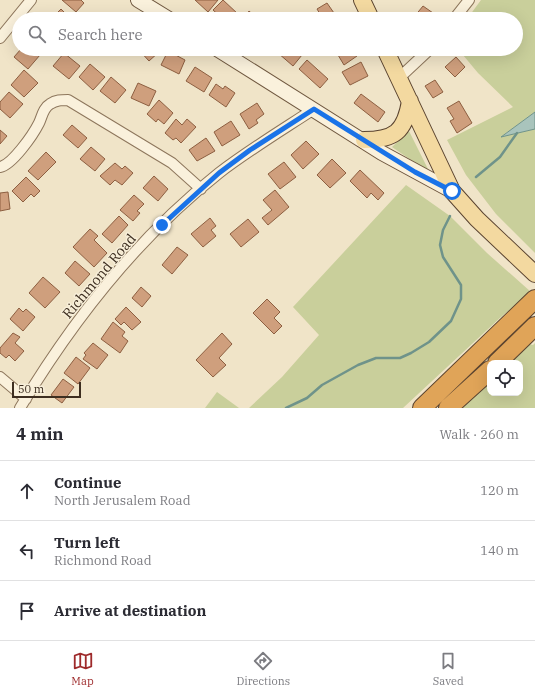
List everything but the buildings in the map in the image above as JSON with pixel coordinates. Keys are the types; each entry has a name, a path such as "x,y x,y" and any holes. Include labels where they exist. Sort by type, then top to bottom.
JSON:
{"highway":[{"path":"422,408 535,299"},
{"path":"500,360 535,326"},
{"path":"448,408 487,373"}],"main road":[{"path":"138,0 158,12"},
{"path":"362,0 368,12"},
{"path":"228,56 415,172 452,191"},
{"path":"388,56 452,191 477,220 534,272"},
{"path":"364,140 387,139 397,133 404,123 410,102"}],"street":[{"path":"22,12 32,0"},
{"path":"459,12 468,0"},
{"path":"0,38 12,24"},
{"path":"399,78 423,56"},
{"path":"0,167 8,164 24,145 49,105 58,100 68,100 172,164 201,189"},
{"name":"Richmond Road","path":"20,408 54,354 97,297 131,256 201,189 250,150 314,109"},
{"path":"0,377 26,399"}],"green space":[{"path":"481,0 535,0 535,112 502,136 535,129 535,253 496,214 466,175 447,140 513,107 478,73 464,56 523,56 523,12 472,12"},
{"path":"409,131 430,173 392,147"},
{"path":"406,185 450,216 487,253 531,292 501,317 403,408 249,408 282,377 319,335 293,307"},
{"path":"535,343 535,408 461,408 487,384 487,396 523,396 523,360 512,360 529,344 533,345"},
{"path":"217,392 239,408 205,408"}],"water":[{"path":"535,112 535,129 501,137"}],"waterway":[{"path":"476,177 500,157 517,133"},
{"path":"286,408 307,398 322,385 358,365 376,358 400,358 411,353 429,342 451,321 461,299 461,285 443,257 440,245 443,230 450,216"}],"route":[{"path":"162,225 219,173 250,150 314,109 415,172 452,191"}]}
